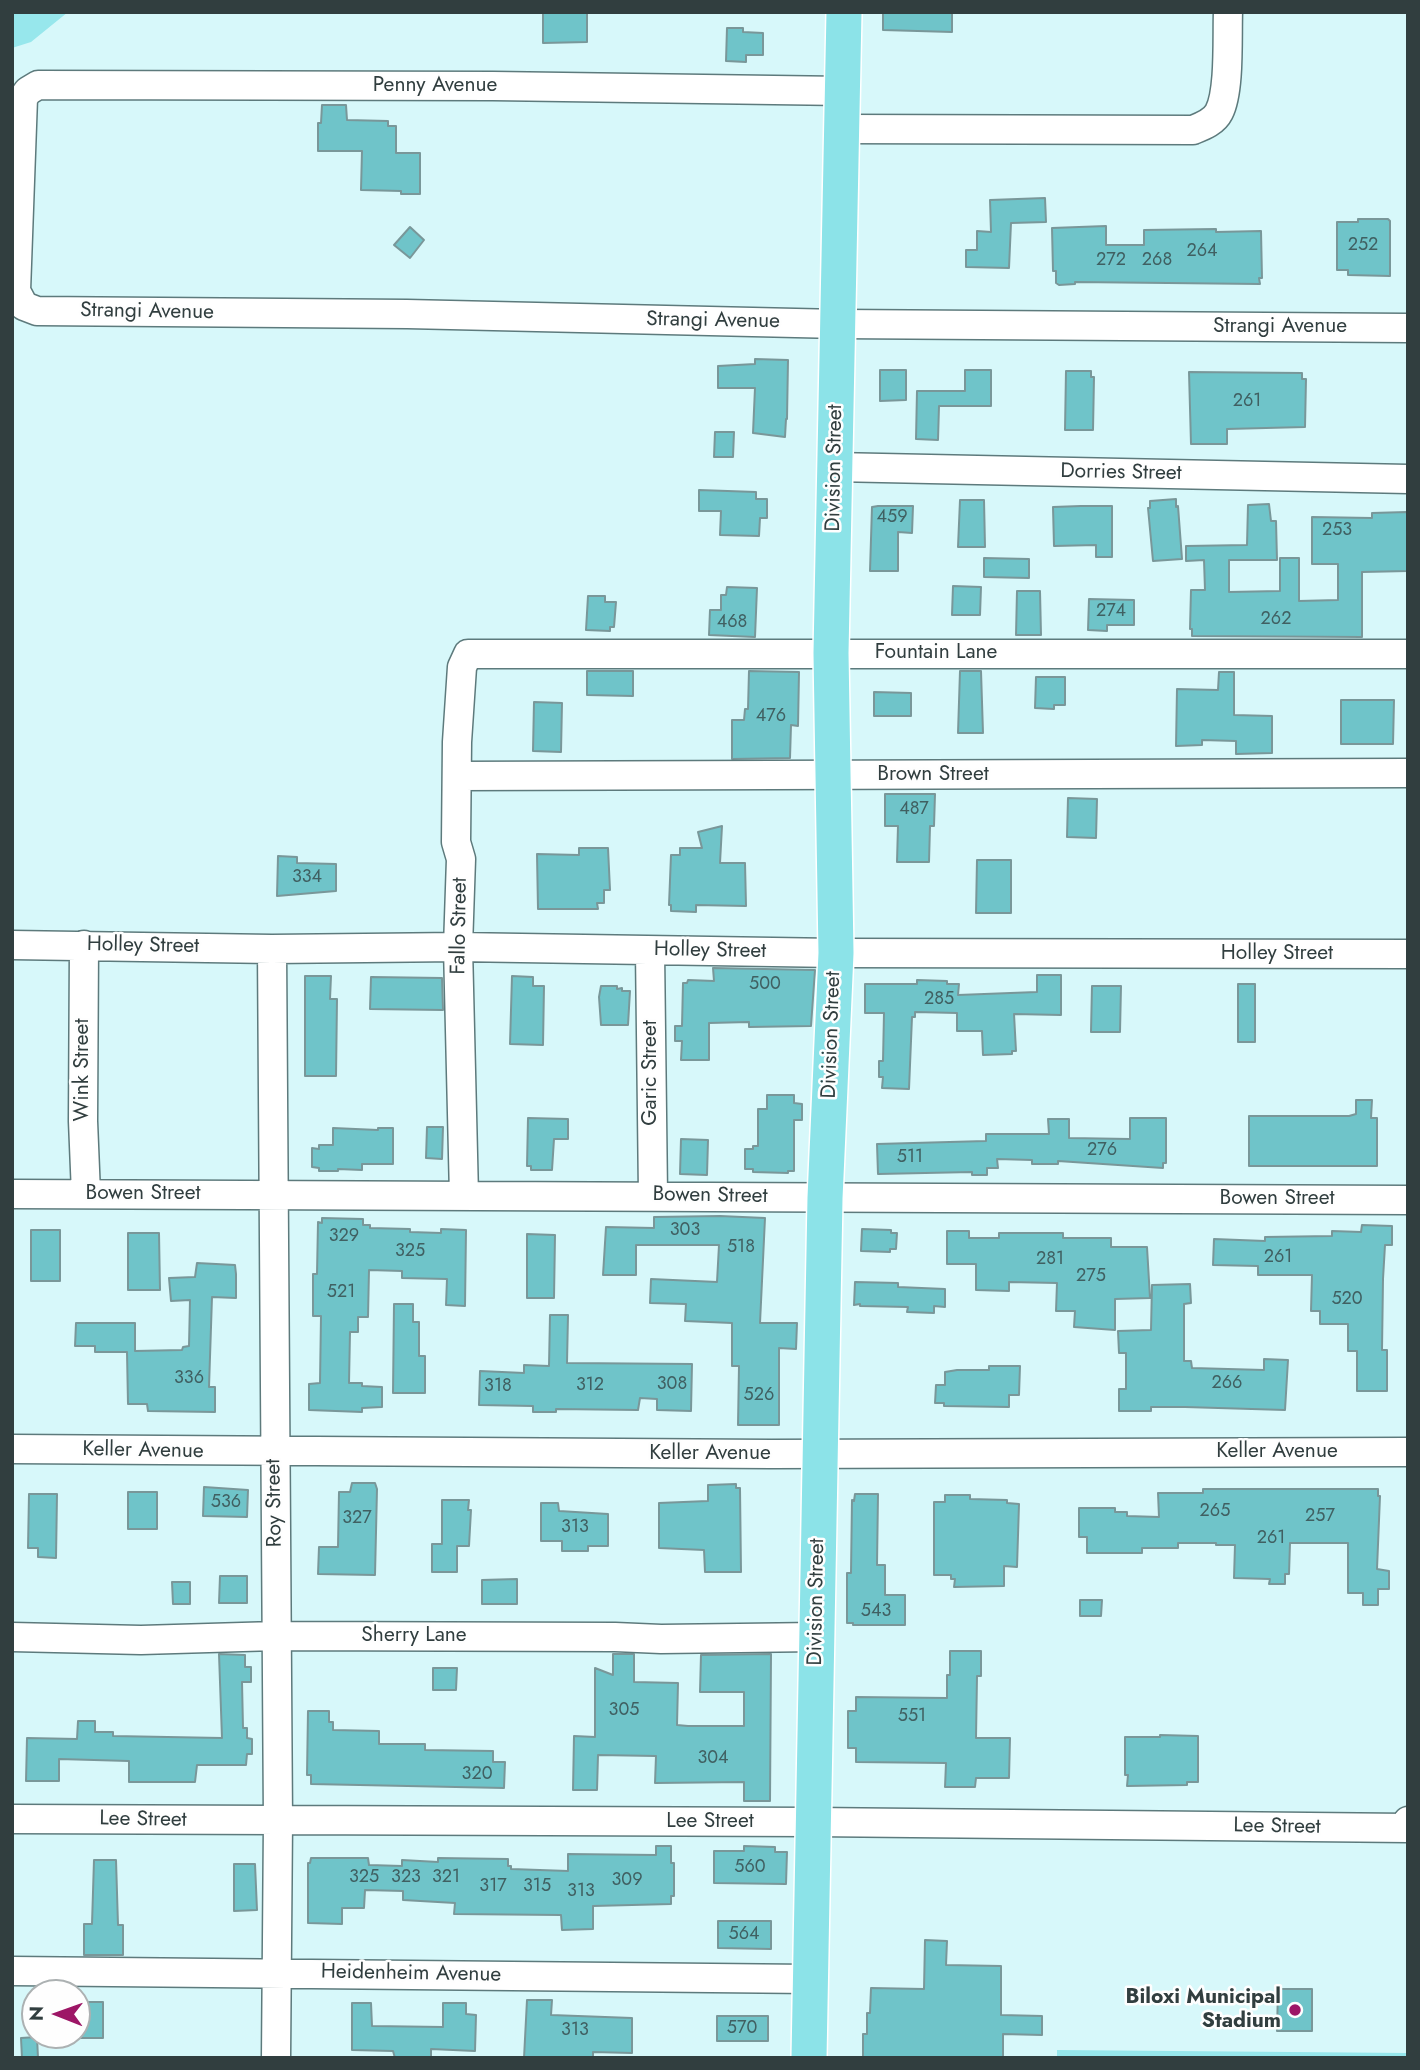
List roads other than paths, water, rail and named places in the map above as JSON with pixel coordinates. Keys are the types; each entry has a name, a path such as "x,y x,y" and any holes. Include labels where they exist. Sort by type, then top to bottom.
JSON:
{"main road":[{"name":"Division Street","path":"809,2058 825,1198 835,953 831,653 844,12"}],"street":[{"path":"843,129 1193,130 1208,124 1220,111 1227,64 1227,12"},
{"name":"Penny Avenue","path":"22,303 16,291 16,274 23,98 38,85 493,86 844,91"},
{"name":"Strangi Avenue","path":"22,303 37,311 407,314 839,324 1408,328"},
{"name":"Dorries Street","path":"834,467 1408,479"},
{"name":"Fountain Lane","path":"465,657 476,653 1408,654"},
{"name":"Fallo Street","path":"464,1196 458,947 461,859 456,842 461,680 465,657"},
{"name":"Brown Street","path":"457,776 736,773 1408,773"},
{"name":"Holley Street","path":"12,945 272,949 458,947 835,953 1408,954"},
{"name":"Wink Street","path":"84,945 83,1121 86,1194"},
{"name":"Roy Street","path":"272,949 278,1821 276,2058"},
{"name":"Garic Street","path":"650,951 653,1195"},
{"name":"Bowen Street","path":"12,1194 1408,1200"},
{"name":"Keller Avenue","path":"12,1449 821,1454 1408,1452"},
{"name":"Sherry Lane","path":"12,1637 141,1640 276,1636 661,1639 817,1637"},
{"name":"Lee Street","path":"12,1819 813,1822 1408,1828"},
{"path":"1408,1821 1408,1828"},
{"name":"Heidenheim Avenue","path":"12,1971 811,1979"}],"place":[{"name":"Biloxi Municipal Stadium","path":"1295,2010"}]}
